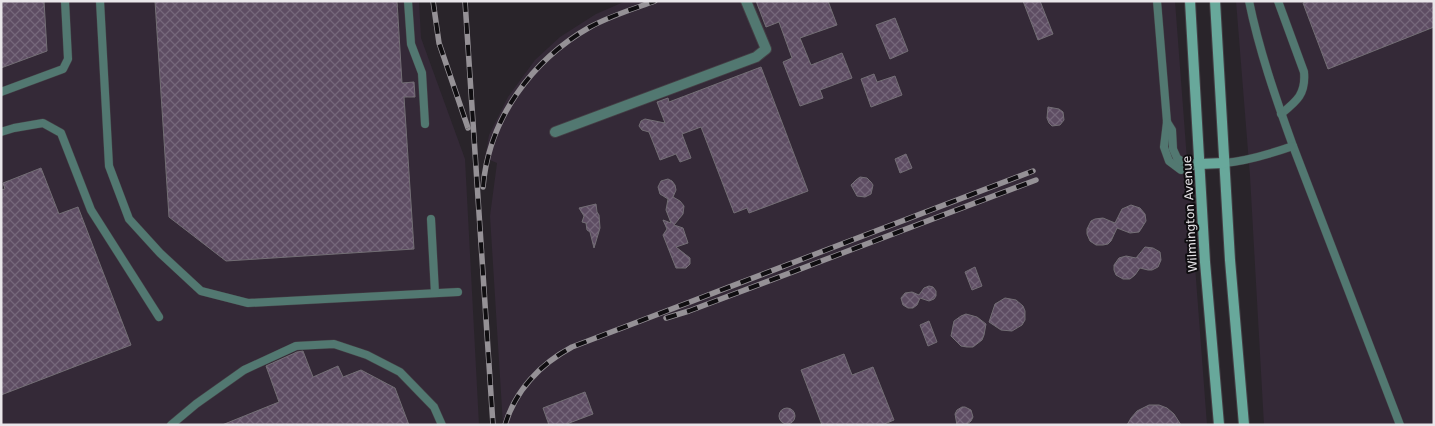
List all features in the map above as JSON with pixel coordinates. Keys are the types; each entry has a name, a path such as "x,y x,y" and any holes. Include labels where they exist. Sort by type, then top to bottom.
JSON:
{"main road":[{"name":"Wilmington Avenue","path":"1190,1 1205,262 1219,425"},
{"path":"1215,1 1230,260 1244,425"},
{"path":"1199,164 1224,163"}],"street":[{"path":"555,132 756,57 766,49 746,1"}],"lane":[{"path":"1,92 63,68 68,59 65,1"},
{"path":"100,1 109,166 129,219 160,253 201,290 248,303 458,292"},
{"path":"408,1 411,44 422,73 425,124"},
{"path":"1157,1 1167,122 1164,147 1169,161 1181,170 1199,164"},
{"path":"1249,1 1281,114 1400,425"},
{"path":"1278,1 1304,72 1305,80 1298,100 1281,114"},
{"path":"1,132 43,123 61,133 91,210 159,317"},
{"path":"1224,163 1258,158 1293,146"},
{"path":"431,219 435,294"},
{"path":"171,425 196,404 244,370 296,346 334,344 367,355 400,372 434,407 442,425"}],"shaded area":[{"path":"1,1 419,1 421,38 465,159 479,425 1,425"},
{"path":"626,1 1175,1 1207,425 503,425 490,216 497,163 485,158 489,135 508,97 535,60 560,37 596,14"},
{"path":"1236,1 1434,1 1434,425 1264,425 1250,176"}],"building":[{"path":"1,1 44,1 47,51 1,68"},
{"path":"155,1 397,1 402,83 414,82 415,97 404,97 414,249 226,261 169,217"},
{"path":"756,1 828,1 837,25 800,38 811,65 842,53 852,78 820,90 823,98 800,106 783,62 792,58 779,22 766,27"},
{"path":"1023,1 1040,1 1053,34 1038,40"},
{"path":"1309,1 1434,1 1434,27 1328,69 1303,3"},
{"path":"895,18 908,51 890,59 876,25"},
{"path":"761,67 808,191 749,213 747,208 734,213 701,127 682,134 691,158 680,162 676,154 660,160 649,132 642,130 639,126 641,121 645,119 665,123 657,102 668,98 669,102"},
{"path":"874,74 877,82 895,76 902,95 871,107 861,79"},
{"path":"1048,107 1059,109 1063,112 1064,120 1060,125 1052,126 1049,123 1047,118"},
{"path":"906,154 912,168 900,173 895,159"},
{"path":"41,168 59,214 78,207 131,345 1,395 1,190 5,189 3,183"},
{"path":"860,177 867,178 873,185 871,194 865,197 857,196 851,185"},
{"path":"668,179 675,185 676,190 673,197 684,206 683,214 674,225 683,228 688,243 676,247 690,258 690,264 686,268 676,268 663,235 667,229 663,220 671,223 666,210 668,199 660,194 658,187 661,181"},
{"path":"596,204 600,228 594,248 586,223 582,222 584,216 579,208"},
{"path":"1131,205 1140,208 1145,214 1146,221 1139,232 1130,233 1117,228 1108,244 1096,245 1090,241 1087,229 1091,221 1103,218 1115,223 1122,209"},
{"path":"1145,247 1153,248 1160,252 1161,260 1158,267 1152,270 1140,268 1130,279 1123,279 1116,275 1114,265 1119,258 1126,256 1136,258"},
{"path":"975,267 982,286 972,290 965,272"},
{"path":"933,287 936,291 934,299 929,301 920,298 917,305 913,308 903,305 901,298 905,293 912,292 919,295 924,288"},
{"path":"1005,298 1016,300 1023,306 1025,311 1025,320 1022,325 1012,331 1001,330 989,322 995,304"},
{"path":"966,314 977,317 986,324 982,340 973,347 961,346 951,336 954,321"},
{"path":"929,321 937,342 928,346 920,325"},
{"path":"303,351 313,377 338,366 343,377 361,370 395,388 409,425 222,425 279,402 266,366"},
{"path":"844,354 852,375 873,367 894,420 882,425 822,425 801,370"},
{"path":"585,392 593,414 564,425 549,425 543,408"},
{"path":"1149,405 1159,405 1167,408 1174,414 1181,425 1127,425 1137,411"},
{"path":"962,407 971,410 973,417 967,424 957,425 955,414"},
{"path":"784,408 790,408 795,413 793,422 784,424 779,419 779,413"}],"railway":[{"path":"433,1 439,43 468,128"},
{"path":"465,1 493,425"},
{"path":"483,187 487,162 494,138 504,115 532,74 550,56 590,27 655,1"},
{"path":"505,425 515,401 530,380 549,362 572,347 1033,171"},
{"path":"666,318 1036,180"}]}
